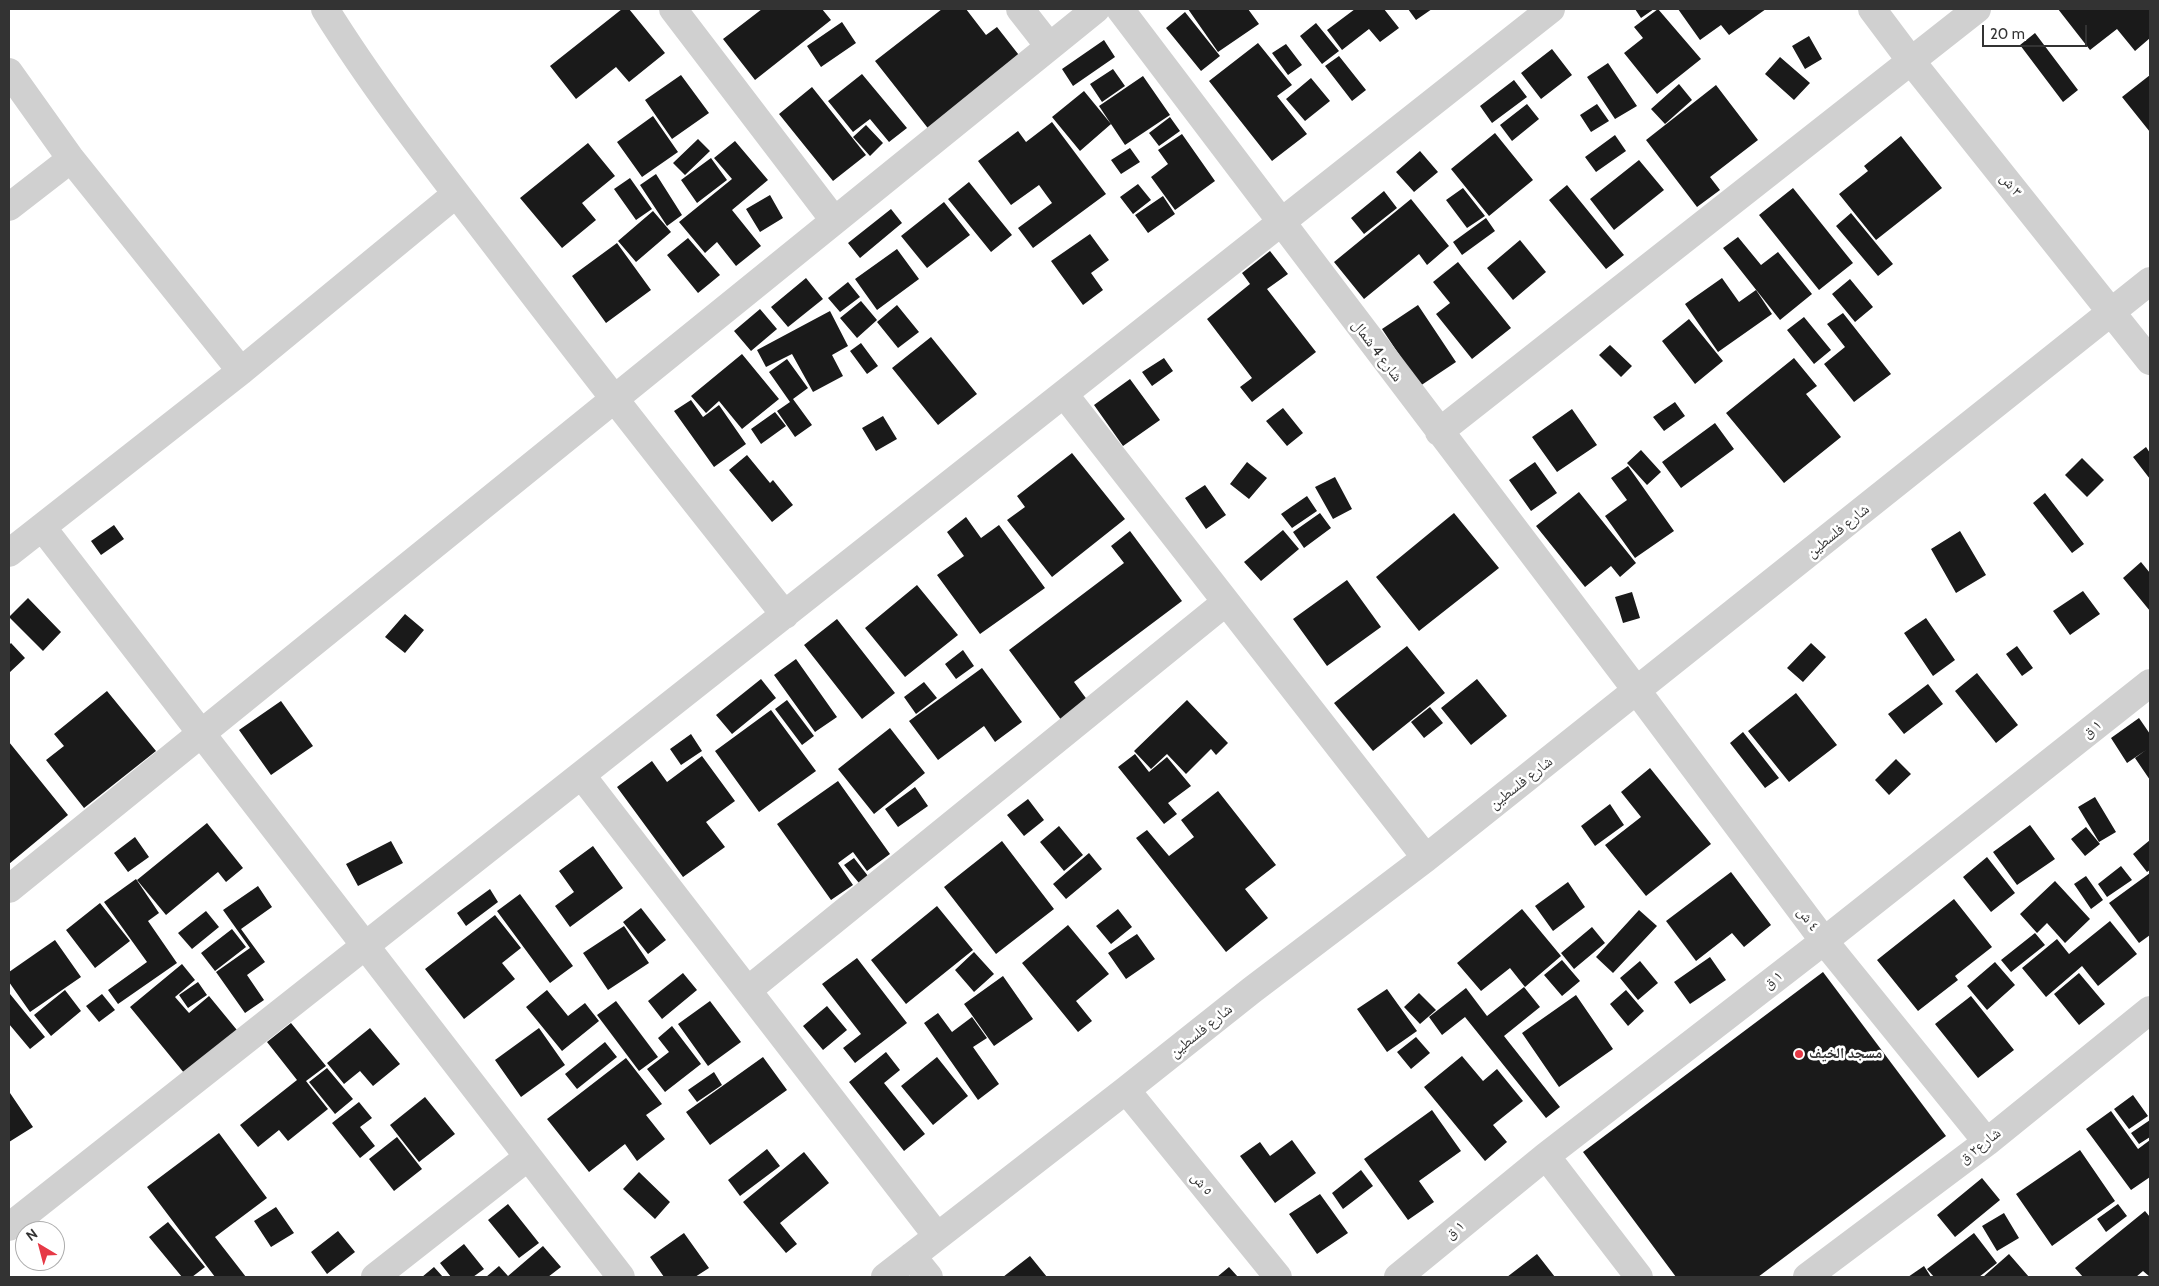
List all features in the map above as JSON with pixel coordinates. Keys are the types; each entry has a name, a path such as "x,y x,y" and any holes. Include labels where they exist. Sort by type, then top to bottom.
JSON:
{"street":[{"path":"325,9 352,52 456,194 613,400 785,615"},
{"path":"673,9 834,220"},
{"path":"1020,9 1049,46"},
{"path":"9,890 1096,9"},
{"name":"شارع 4 شمال","path":"1120,9 1637,691"},
{"path":"9,1227 1551,9"},
{"name":"٣ ش","path":"1872,9 1911,61 2150,360"},
{"path":"1439,432 1977,9"},
{"path":"9,72 71,159 241,372"},
{"path":"9,207 71,159"},
{"path":"9,553 241,372 456,194"},
{"name":"شارع فلسطين","path":"885,1277 1252,990 1426,858 2150,281"},
{"path":"1064,394 1426,858"},
{"path":"42,527 621,1277"},
{"path":"748,990 1226,602"},
{"name":"١ ق","path":"1398,1277 1546,1156 1824,941 2150,683"},
{"name":"٤ ش","path":"1637,691 1824,941 1987,1142"},
{"path":"582,776 938,1236"},
{"name":"شارع٢ ق","path":"1807,1277 1987,1142 2150,1010"},
{"name":"٥ ش","path":"1126,1090 1278,1277"},
{"path":"1546,1156 1639,1277"},
{"path":"375,1277 528,1157"},
{"path":"912,1256 929,1277"}],"building":[{"path":"622,9 629,9 665,53 629,82 616,67 576,99 550,66"},
{"path":"762,9 822,9 831,20 755,80 723,39"},
{"path":"942,9 966,9 986,35 997,27 1029,68 938,141 875,61"},
{"path":"1188,9 1248,9 1259,24 1218,52"},
{"path":"1355,9 1384,9 1399,28 1380,42 1369,29 1342,50 1327,30"},
{"path":"1408,9 1432,9 1416,20"},
{"path":"1635,9 1654,9 1641,18"},
{"path":"1658,9 1701,59 1657,94 1624,53 1643,38 1634,27"},
{"path":"1678,9 1766,9 1729,35 1721,25 1700,40"},
{"path":"2058,9 2150,9 2150,38 2135,51 2117,29 2090,50"},
{"path":"1185,12 1220,56 1201,71 1166,28"},
{"path":"842,22 856,43 821,67 807,46"},
{"path":"1316,23 1339,51 1322,64 1300,36"},
{"path":"2035,33 2078,90 2063,102 2020,45"},
{"path":"1809,36 1822,59 1805,69 1792,46"},
{"path":"1104,40 1115,57 1073,86 1062,69"},
{"path":"1258,43 1292,85 1277,96 1307,134 1272,161 1209,81"},
{"path":"1286,44 1302,65 1288,75 1272,53"},
{"path":"1552,49 1572,75 1541,99 1521,73"},
{"path":"1339,56 1366,90 1352,101 1325,66"},
{"path":"1780,57 1810,83 1794,100 1765,74"},
{"path":"1608,63 1637,106 1615,119 1587,77"},
{"path":"1113,69 1125,86 1102,102 1090,84"},
{"path":"862,74 907,128 889,142 870,119 853,132 828,101"},
{"path":"681,75 709,113 672,139 645,100"},
{"path":"2150,75 2150,132 2122,97"},
{"path":"1143,76 1170,115 1125,145 1099,106"},
{"path":"1311,78 1330,101 1305,121 1286,99"},
{"path":"1514,80 1527,97 1492,123 1480,106"},
{"path":"1679,84 1692,100 1665,124 1651,109"},
{"path":"1716,85 1758,140 1710,177 1720,190 1697,207 1646,140"},
{"path":"812,87 866,155 833,181 779,114"},
{"path":"1084,91 1111,124 1080,151 1052,117"},
{"path":"1527,104 1539,119 1512,141 1500,125"},
{"path":"1597,104 1609,121 1591,132 1580,115"},
{"path":"653,116 678,152 642,177 617,142"},
{"path":"1170,117 1180,131 1159,146 1149,133"},
{"path":"1052,122 1106,194 1033,248 1018,228 1052,203 1039,185 1011,205 978,161 1018,131 1026,142"},
{"path":"866,125 883,143 870,156 853,137"},
{"path":"1495,133 1533,180 1489,216 1451,169"},
{"path":"1182,134 1215,181 1175,210 1151,177 1168,164 1158,150"},
{"path":"1615,135 1626,151 1596,172 1585,157"},
{"path":"1901,136 1942,188 1876,240 1839,194 1868,171 1864,166"},
{"path":"698,139 710,151 685,175 673,163"},
{"path":"735,141 768,180 732,210 761,246 736,266 717,242 705,253 679,222 732,179 714,158"},
{"path":"588,143 615,176 582,203 596,220 562,248 520,198"},
{"path":"1130,148 1140,162 1121,174 1111,160"},
{"path":"1420,151 1438,172 1414,192 1396,172"},
{"path":"711,158 727,180 697,203 681,180"},
{"path":"1639,160 1664,190 1614,230 1590,199"},
{"path":"656,174 682,215 667,226 640,185"},
{"path":"630,178 652,209 636,220 614,189"},
{"path":"969,182 1012,235 991,252 948,199"},
{"path":"1138,184 1151,200 1133,214 1120,197"},
{"path":"1567,185 1624,255 1606,269 1549,200"},
{"path":"1463,188 1485,216 1467,228 1446,200"},
{"path":"1793,188 1853,263 1819,290 1759,215"},
{"path":"1384,191 1397,208 1364,234 1351,218"},
{"path":"770,195 783,218 760,232 746,209"},
{"path":"1163,196 1175,214 1148,233 1135,215"},
{"path":"1411,199 1449,246 1427,265 1419,254 1364,299 1334,262"},
{"path":"944,202 970,235 927,268 901,236"},
{"path":"891,209 902,223 860,258 848,243"},
{"path":"653,211 671,232 636,262 618,241"},
{"path":"1851,213 1893,264 1878,276 1836,226"},
{"path":"1486,218 1495,231 1462,255 1453,242"},
{"path":"1090,234 1109,260 1091,273 1103,290 1083,305 1051,261"},
{"path":"1738,237 1761,265 1778,252 1812,294 1780,320 1723,248"},
{"path":"688,238 720,275 698,293 667,255"},
{"path":"1520,240 1546,272 1513,300 1487,268"},
{"path":"617,243 651,290 606,323 572,276"},
{"path":"897,249 919,279 877,310 855,279"},
{"path":"1270,251 1288,274 1267,289 1316,352 1252,402 1240,387 1252,378 1207,319 1250,284 1242,273"},
{"path":"1458,262 1511,328 1472,359 1436,314 1450,303 1433,282"},
{"path":"806,278 823,299 788,327 771,307"},
{"path":"1722,278 1739,302 1756,290 1772,314 1718,352 1685,304"},
{"path":"1850,279 1873,307 1855,322 1832,294"},
{"path":"848,282 860,297 840,312 828,298"},
{"path":"861,301 877,320 857,338 840,318"},
{"path":"897,305 919,332 898,348 877,322"},
{"path":"1418,305 1456,362 1420,386 1382,329"},
{"path":"760,309 777,329 751,351 734,331"},
{"path":"830,311 848,346 832,355 843,376 813,392 792,354 766,367 757,350"},
{"path":"1843,313 1891,374 1854,402 1824,364 1845,347 1827,324"},
{"path":"1804,317 1831,350 1814,364 1787,330"},
{"path":"1689,319 1723,361 1695,384 1662,341"},
{"path":"931,337 977,394 938,425 892,368"},
{"path":"861,343 878,366 867,374 850,351"},
{"path":"1610,345 1632,366 1621,377 1599,355"},
{"path":"742,354 779,399 742,429 719,401 706,413 691,396"},
{"path":"1164,358 1173,371 1152,386 1142,372"},
{"path":"1794,358 1817,386 1806,394 1841,437 1784,483 1726,413"},
{"path":"787,359 808,388 793,399 812,425 795,437 777,411 790,402 769,372"},
{"path":"1130,379 1160,420 1123,446 1094,405"},
{"path":"691,400 703,417 719,405 746,444 714,467 674,411"},
{"path":"1675,402 1685,416 1664,431 1653,417"},
{"path":"1283,408 1303,433 1287,446 1266,421"},
{"path":"1572,409 1597,445 1557,472 1532,437"},
{"path":"775,412 786,426 761,444 751,429"},
{"path":"883,416 897,439 876,451 862,428"},
{"path":"1715,423 1734,449 1681,488 1662,462"},
{"path":"2146,447 2150,453 2150,479 2133,457"},
{"path":"1641,450 1661,472 1647,485 1627,463"},
{"path":"1072,453 1125,519 1052,577 1007,520 1025,507 1017,496"},
{"path":"747,455 770,483 773,480 793,505 772,522 729,470"},
{"path":"2082,458 2104,480 2087,497 2065,475"},
{"path":"1247,462 1267,478 1249,499 1230,484"},
{"path":"1535,462 1557,493 1531,511 1509,480"},
{"path":"1628,466 1674,531 1635,558 1605,516 1627,500 1611,478"},
{"path":"1335,477 1352,509 1333,519 1315,487"},
{"path":"1205,485 1226,515 1206,529 1185,498"},
{"path":"1579,492 1636,563 1620,577 1611,566 1585,587 1536,526"},
{"path":"2045,493 2084,544 2072,553 2033,503"},
{"path":"1307,496 1317,511 1292,528 1281,514"},
{"path":"1320,513 1331,528 1304,548 1293,532"},
{"path":"1454,513 1499,568 1419,631 1376,577"},
{"path":"966,517 981,538 999,525 1045,588 980,634 937,575 964,556 947,532"},
{"path":"114,525 124,539 101,555 91,541"},
{"path":"1283,530 1299,549 1261,581 1244,562"},
{"path":"1130,531 1182,601 1074,682 1088,701 1062,721 1009,650 1124,563 1111,546"},
{"path":"1960,531 1986,575 1956,593 1931,549"},
{"path":"2141,562 2150,573 2150,611 2123,578"},
{"path":"1347,580 1381,627 1327,666 1293,619"},
{"path":"917,585 958,635 905,677 865,628"},
{"path":"2083,591 2100,614 2070,635 2053,611"},
{"path":"1632,592 1640,618 1623,623 1615,597"},
{"path":"28,598 61,632 43,651 9,617"},
{"path":"405,614 424,630 405,653 385,637"},
{"path":"1926,618 1955,660 1933,676 1904,633"},
{"path":"837,619 895,693 862,719 804,645"},
{"path":"11,643 25,658 9,673 9,645"},
{"path":"1811,643 1826,657 1803,682 1787,668"},
{"path":"1407,646 1445,693 1373,751 1334,703"},
{"path":"2017,646 2033,668 2022,676 2006,654"},
{"path":"963,650 974,666 956,679 945,664"},
{"path":"796,659 837,717 815,732 774,675"},
{"path":"982,668 1022,722 995,742 984,726 938,760 909,721"},
{"path":"1977,673 2018,725 1996,743 1955,691"},
{"path":"761,679 776,698 732,734 716,715"},
{"path":"1477,679 1507,716 1471,745 1441,708"},
{"path":"924,682 937,698 916,714 904,697"},
{"path":"1928,684 1943,704 1904,734 1888,714"},
{"path":"107,691 156,751 84,808 46,760 64,746 54,734"},
{"path":"1796,693 1837,745 1789,782 1748,731"},
{"path":"787,700 814,736 802,745 775,709"},
{"path":"1187,700 1228,743 1216,755 1211,749 1186,774 1167,754 1151,769 1134,751"},
{"path":"281,701 313,746 271,775 239,730"},
{"path":"1430,707 1443,723 1424,738 1411,722"},
{"path":"771,710 816,771 759,812 715,751"},
{"path":"2139,718 2150,734 2150,780 2135,758 2146,750 2127,763 2111,738"},
{"path":"890,728 925,773 874,814 838,769"},
{"path":"1743,732 1779,778 1765,788 1730,743"},
{"path":"691,734 702,751 681,765 670,749"},
{"path":"9,742 68,815 9,864"},
{"path":"1135,754 1149,772 1167,757 1191,786 1168,803 1177,814 1164,824 1118,767"},
{"path":"702,756 735,801 706,822 725,847 683,877 617,787 652,761 667,782"},
{"path":"1896,759 1911,774 1889,795 1875,780"},
{"path":"1650,768 1711,844 1646,896 1605,845 1641,817 1621,792"},
{"path":"838,781 890,854 867,871 853,852 838,863 853,885 831,900 777,824"},
{"path":"915,787 928,806 898,827 885,809"},
{"path":"1218,791 1276,865 1245,889 1268,918 1226,952 1136,838 1147,830 1169,856 1194,837 1181,820"},
{"path":"2095,797 2116,832 2099,842 2078,807"},
{"path":"1028,799 1044,820 1024,836 1007,815"},
{"path":"1610,804 1624,825 1595,846 1581,826"},
{"path":"207,823 243,868 226,882 218,872 166,915 137,880"},
{"path":"2030,825 2055,859 2017,885 1993,852"},
{"path":"1059,826 1083,855 1064,871 1040,842"},
{"path":"2086,827 2100,844 2085,856 2071,839"},
{"path":"135,837 149,857 128,872 114,853"},
{"path":"2150,840 2150,870 2147,872 2133,854"},
{"path":"391,841 403,863 358,886 346,864"},
{"path":"1002,841 1054,909 996,954 944,887"},
{"path":"593,846 623,888 570,927 555,906 574,892 559,871"},
{"path":"1089,853 1102,869 1066,899 1053,884"},
{"path":"1987,857 2015,893 1991,912 1963,877"},
{"path":"854,858 868,876 859,883 844,865"},
{"path":"2121,866 2132,880 2107,897 2098,884"},
{"path":"1731,872 1771,925 1744,947 1732,933 1696,961 1666,921"},
{"path":"2150,873 2150,935 2139,943 2109,903"},
{"path":"2086,876 2103,900 2091,909 2074,884"},
{"path":"136,879 159,913 148,921 177,963 118,1004 108,990 147,962 104,902"},
{"path":"2055,881 2090,919 2065,943 2047,923 2037,933 2020,914"},
{"path":"1568,882 1585,907 1553,931 1535,906"},
{"path":"258,886 272,907 241,929 265,962 247,975 264,1000 245,1013 216,972 250,948 223,910"},
{"path":"490,889 498,902 466,926 457,913"},
{"path":"520,894 573,966 550,983 497,911"},
{"path":"1954,899 1992,947 1955,976 1958,980 1918,1011 1877,960"},
{"path":"100,903 130,941 95,968 66,930"},
{"path":"937,906 973,950 906,1004 871,960"},
{"path":"641,908 666,940 648,954 623,922"},
{"path":"1118,909 1132,927 1111,944 1096,926"},
{"path":"1522,909 1561,956 1525,987 1510,968 1481,991 1457,963"},
{"path":"1639,910 1657,926 1613,973 1596,957"},
{"path":"206,911 219,927 192,949 178,933"},
{"path":"495,915 521,948 502,963 515,979 464,1019 425,969"},
{"path":"2110,921 2137,954 2098,986 2082,966 2046,997 2022,968 2057,939 2069,954"},
{"path":"1068,925 1109,974 1076,1001 1092,1021 1078,1032 1022,963"},
{"path":"624,926 649,963 608,990 583,953"},
{"path":"1592,927 1605,943 1574,969 1561,953"},
{"path":"232,929 246,947 215,971 201,953"},
{"path":"2035,933 2045,945 2011,972 2001,960"},
{"path":"1137,934 1155,959 1126,979 1108,953"},
{"path":"55,940 81,977 30,1012 9,982 9,972"},
{"path":"974,952 994,974 974,992 955,970"},
{"path":"1710,957 1726,980 1690,1004 1674,982"},
{"path":"857,958 907,1023 855,1063 843,1048 861,1034 822,984"},
{"path":"1562,960 1580,981 1562,996 1544,975"},
{"path":"1640,961 1658,983 1638,1000 1620,978"},
{"path":"1995,962 2015,985 1987,1010 1967,986"},
{"path":"182,964 195,980 175,997 189,1013 209,996 241,1035 189,1079 130,1007"},
{"name":"مسجد الخيف","path":"1823,972 1946,1136 1758,1277 1676,1277 1583,1152"},
{"path":"683,973 697,990 662,1019 648,1001"},
{"path":"2079,973 2105,1004 2079,1025 2054,994"},
{"path":"1003,976 1033,1019 994,1046 964,1004"},
{"path":"198,982 207,995 188,1008 179,995"},
{"path":"1524,987 1540,1007 1504,1036 1560,1107 1546,1118 1465,1017 1442,1035 1429,1017 1466,988 1487,1016"},
{"path":"1387,989 1417,1031 1387,1052 1357,1009"},
{"path":"65,990 81,1011 51,1036 34,1015"},
{"path":"547,990 568,1016 585,1003 599,1021 562,1051 526,1007"},
{"path":"1626,990 1644,1011 1628,1026 1610,1004"},
{"path":"1419,993 1436,1010 1420,1024 1404,1007"},
{"path":"10,994 45,1037 30,1049 9,1024"},
{"path":"102,994 115,1010 99,1022 86,1006"},
{"path":"1576,995 1613,1049 1559,1087 1522,1033"},
{"path":"1971,996 2014,1050 1978,1078 1935,1024"},
{"path":"616,1001 658,1057 639,1071 597,1015"},
{"path":"710,1001 741,1042 708,1066 678,1024"},
{"path":"827,1006 847,1030 823,1050 803,1026"},
{"path":"938,1013 952,1032 972,1017 987,1038 973,1047 999,1084 978,1100 924,1023"},
{"path":"291,1023 326,1066 306,1081 328,1109 288,1141 279,1130 258,1147 240,1125 297,1080 267,1042"},
{"path":"672,1026 701,1064 665,1092 647,1069 669,1052 658,1038"},
{"path":"370,1028 400,1064 373,1086 360,1071 344,1084 327,1063"},
{"path":"539,1028 565,1065 521,1097 495,1060"},
{"path":"1416,1037 1430,1053 1411,1069 1397,1052"},
{"path":"605,1042 617,1057 577,1089 565,1074"},
{"path":"886,1052 900,1070 884,1083 925,1134 904,1151 849,1082"},
{"path":"1462,1056 1483,1081 1497,1069 1523,1101 1493,1125 1507,1142 1485,1161 1424,1087"},
{"path":"763,1057 787,1090 710,1145 686,1112"},
{"path":"937,1057 968,1096 933,1125 901,1086"},
{"path":"626,1058 662,1104 646,1115 665,1139 637,1161 625,1144 589,1172 547,1119"},
{"path":"327,1068 353,1099 335,1114 309,1082"},
{"path":"714,1072 722,1085 697,1102 688,1090"},
{"path":"9,1094 33,1127 9,1142"},
{"path":"2133,1095 2148,1116 2129,1129 2114,1109"},
{"path":"425,1097 455,1134 419,1162 390,1125"},
{"path":"359,1102 372,1118 360,1127 375,1146 360,1158 332,1123"},
{"path":"1432,1110 1461,1151 1419,1181 1434,1202 1408,1220 1364,1159"},
{"path":"2111,1111 2138,1149 2150,1140 2150,1177 2131,1190 2086,1129"},
{"path":"2150,1120 2150,1137 2139,1144 2131,1133"},
{"path":"219,1133 267,1198 215,1237 246,1277 215,1277 147,1187"},
{"path":"397,1137 422,1169 394,1191 369,1159"},
{"path":"1292,1140 1316,1173 1275,1203 1240,1156 1260,1142 1270,1156"},
{"path":"767,1149 780,1166 740,1196 728,1180"},
{"path":"2080,1150 2115,1201 2052,1246 2016,1194"},
{"path":"804,1152 829,1183 780,1223 797,1244 786,1253 743,1202"},
{"path":"1361,1170 1373,1186 1343,1209 1332,1193"},
{"path":"639,1172 670,1202 655,1219 623,1189"},
{"path":"1982,1178 2000,1200 1955,1237 1937,1215"},
{"path":"1320,1194 1348,1233 1317,1254 1289,1214"},
{"path":"508,1204 539,1243 519,1258 488,1220"},
{"path":"2118,1204 2127,1216 2106,1232 2097,1219"},
{"path":"276,1207 294,1233 271,1247 254,1221"},
{"path":"2145,1211 2150,1217 2150,1277 2143,1271 2136,1277 2083,1277 2075,1268"},
{"path":"2004,1213 2019,1238 1997,1251 1982,1226"},
{"path":"168,1222 205,1267 192,1277 182,1277 149,1237"},
{"path":"338,1231 355,1252 327,1274 311,1252"},
{"path":"684,1233 709,1268 695,1277 664,1277 650,1257"},
{"path":"1974,1233 1997,1263 1979,1277 1934,1277 1927,1269"},
{"path":"464,1244 484,1269 473,1277 451,1277 440,1263"},
{"path":"543,1246 561,1267 548,1277 486,1277 499,1266 508,1276"},
{"path":"1537,1254 1555,1277 1507,1277"},
{"path":"2009,1254 2029,1277 1983,1277"},
{"path":"1030,1256 1047,1277 1003,1277"},
{"path":"1924,1266 1931,1277 1908,1277"},
{"path":"434,1267 443,1277 422,1277"},
{"path":"1229,1267 1238,1277 1217,1277"}],"place":[{"name":"مسجد الخيف","path":"1799,1054"}]}
